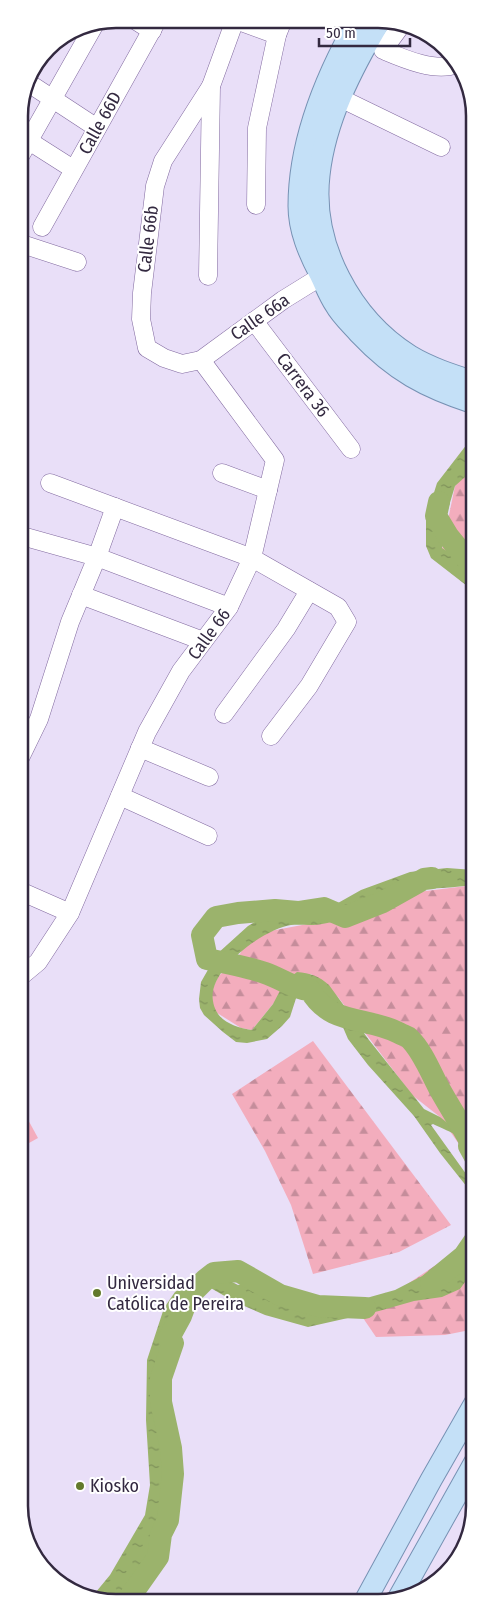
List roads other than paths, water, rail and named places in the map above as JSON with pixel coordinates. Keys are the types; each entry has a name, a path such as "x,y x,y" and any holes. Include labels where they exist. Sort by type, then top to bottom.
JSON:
{"main road":[{"path":"354,28 323,90 308,138 299,206 301,229 309,252 376,329 410,356 428,366 466,397"},
{"path":"328,272 318,206 319,175 326,141 340,98 375,28"},
{"path":"448,384 466,383"},
{"path":"369,1594 430,1480 466,1418"},
{"path":"403,1591 466,1478"}],"street":[{"name":"Calle 66D","path":"42,227 153,28"},
{"path":"208,276 212,86 232,28"},
{"path":"256,205 257,128 280,28"},
{"path":"367,43 381,28"},
{"path":"399,30 383,50 403,59 448,68 451,66"},
{"path":"28,144 91,31"},
{"path":"33,86 97,128"},
{"name":"Calle 66b","path":"201,360 182,364 164,358 147,348 142,320 142,293 154,186 163,161 212,86"},
{"path":"340,98 441,147"},
{"path":"30,141 74,169"},
{"path":"28,246 77,262"},
{"name":"Calle 66a","path":"201,360 254,321 328,272"},
{"name":"Carrera 36","path":"254,321 351,449"},
{"name":"Calle 66","path":"28,970 38,962 70,913 140,748 160,707 181,672 229,607 252,558 275,460 201,360"},
{"path":"222,473 268,490"},
{"path":"50,483 252,558 338,606 347,622 309,686 271,736"},
{"path":"28,742 39,719 81,595 115,507"},
{"path":"28,538 97,557 229,607"},
{"path":"224,714 286,630 310,592"},
{"path":"81,595 204,641"},
{"path":"140,748 209,777"},
{"path":"120,796 208,836"},
{"path":"28,895 70,913"},
{"path":"416,1586 418,1565"}],"water":[{"path":"466,445 466,476 455,486 446,516 442,548 466,563 466,585 431,558 426,546 426,518 437,483"},
{"path":"447,868 466,869 466,886 405,890 333,922 318,925 291,925 280,928 253,943 228,964 219,977 214,989 213,1001 218,1014 227,1022 252,1030 273,1004 285,981 297,972 314,975 322,979 329,985 369,1040 424,1109 440,1117 466,1138 466,1144 446,1130 433,1124 431,1125 466,1174 466,1186 414,1116 368,1065 348,1039 334,1013 310,990 299,989 290,1017 267,1039 247,1043 236,1042 204,1015 200,1008 201,982 217,954 248,926 275,910 324,908 338,903 361,890 410,872"},
{"path":"466,1253 466,1281 460,1289 442,1297 414,1301 308,1327 265,1315 235,1302 209,1287 188,1297 169,1338 166,1364 170,1393 171,1448 168,1520 158,1557 136,1589 130,1594 96,1592 110,1575 145,1515 150,1485 146,1420 147,1360 164,1308 175,1292 202,1274 214,1273 238,1285 255,1281 313,1313 395,1290 428,1273 447,1270"}],"waterway":[{"path":"439,502 436,516 448,536 466,558"},
{"path":"432,878 424,879 383,902 345,917 324,908 298,912 275,910 238,913 216,917 202,935 207,959 258,971 298,988 310,990 328,1010 350,1019 387,1028 409,1038 422,1055 466,1134"},
{"path":"431,1283 466,1253"},
{"path":"132,1594 158,1557 161,1534 168,1520 173,1474 171,1448 161,1402 161,1378 173,1343 169,1338 181,1316 188,1297 214,1273 238,1271 280,1295 318,1306 365,1308"}],"place":[{"name":"Universidad Católica de Pereira","path":"97,1293"},
{"name":"Kiosko","path":"80,1486"}]}
